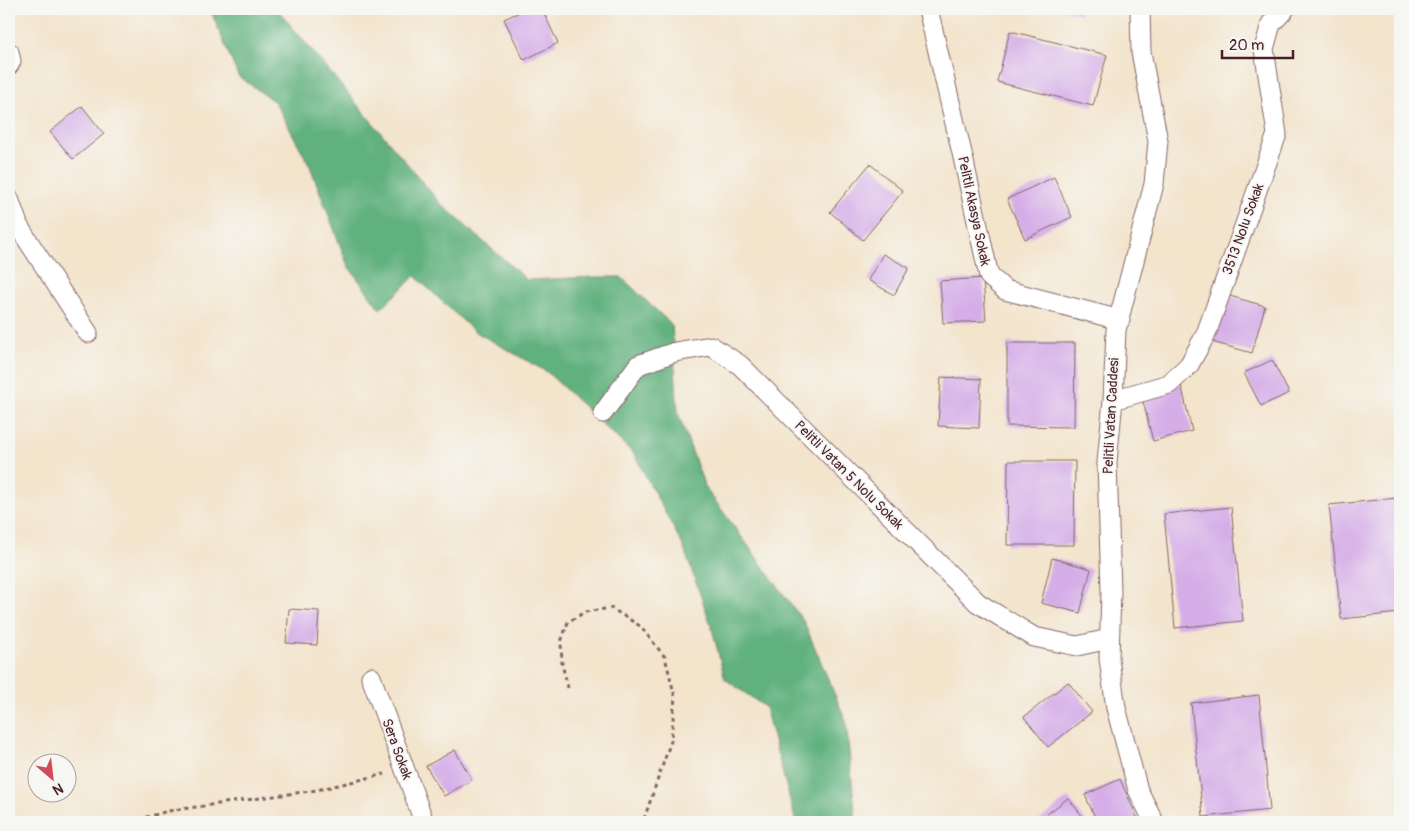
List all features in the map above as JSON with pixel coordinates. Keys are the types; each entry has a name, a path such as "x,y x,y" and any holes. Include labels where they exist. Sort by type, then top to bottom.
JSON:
{"street":[{"name":"Pelitli Akasya Sokak","path":"928,9 962,153 988,276 1005,290 1120,320"},
{"name":"Pelitli Vatan Caddesi","path":"1140,9 1141,52 1158,142 1154,184 1116,330 1113,400 1107,462 1111,591 1109,659 1116,708 1138,790 1154,822"},
{"name":"3513 Nolu Sokak","path":"1113,400 1169,384 1189,365 1206,334 1277,134 1264,48 1271,24 1285,9"},
{"path":"9,52 11,61 9,65"},
{"path":"9,199 19,228 88,333"},
{"name":"Pelitli Vatan 5 Nolu Sokak","path":"603,413 638,365 675,352 711,346 740,365 978,603 1034,637 1077,646 1109,639"},
{"name":"Sera Sokak","path":"371,677 424,822"}],"path":[{"path":"568,688 562,664 562,642 568,622 585,612 611,608 640,626 665,656 675,697 671,741 643,822"},
{"path":"139,822 147,817 168,811 317,790 405,770"}],"green space":[{"path":"210,9 277,9 441,204 527,280 621,277 672,325 678,413 705,487 804,622 846,721 856,822 796,822 765,707 725,679 711,625 683,546 634,454 547,372 474,331 415,276 380,309 348,266 310,166 275,102 238,76"}],"building":[{"path":"526,9 542,9 558,43 524,60 504,19"},
{"path":"1062,9 1081,9 1080,14"},
{"path":"1010,31 1107,55 1093,106 997,82"},
{"path":"82,106 104,134 73,159 50,132"},
{"path":"870,164 903,191 863,240 830,212"},
{"path":"1054,177 1072,217 1025,239 1007,199"},
{"path":"883,254 909,268 894,295 868,280"},
{"path":"983,278 986,321 943,323 940,281"},
{"path":"1226,295 1265,306 1252,353 1212,342"},
{"path":"1007,343 1075,343 1074,427 1007,426"},
{"path":"1272,360 1289,393 1261,406 1244,373"},
{"path":"941,377 981,379 979,428 938,426"},
{"path":"1181,384 1192,431 1153,441 1141,394"},
{"path":"1008,461 1075,461 1074,545 1007,545"},
{"path":"1397,498 1400,532 1400,613 1341,619 1329,505"},
{"path":"1231,507 1243,621 1175,628 1164,514"},
{"path":"1052,558 1091,569 1080,613 1041,603"},
{"path":"289,609 319,611 317,645 286,643"},
{"path":"1068,682 1092,712 1048,747 1024,717"},
{"path":"1259,695 1270,810 1203,817 1191,703"},
{"path":"455,750 472,780 444,796 426,766"},
{"path":"1120,779 1138,819 1130,822 1097,822 1085,795"},
{"path":"1068,798 1087,822 1037,822"}]}
